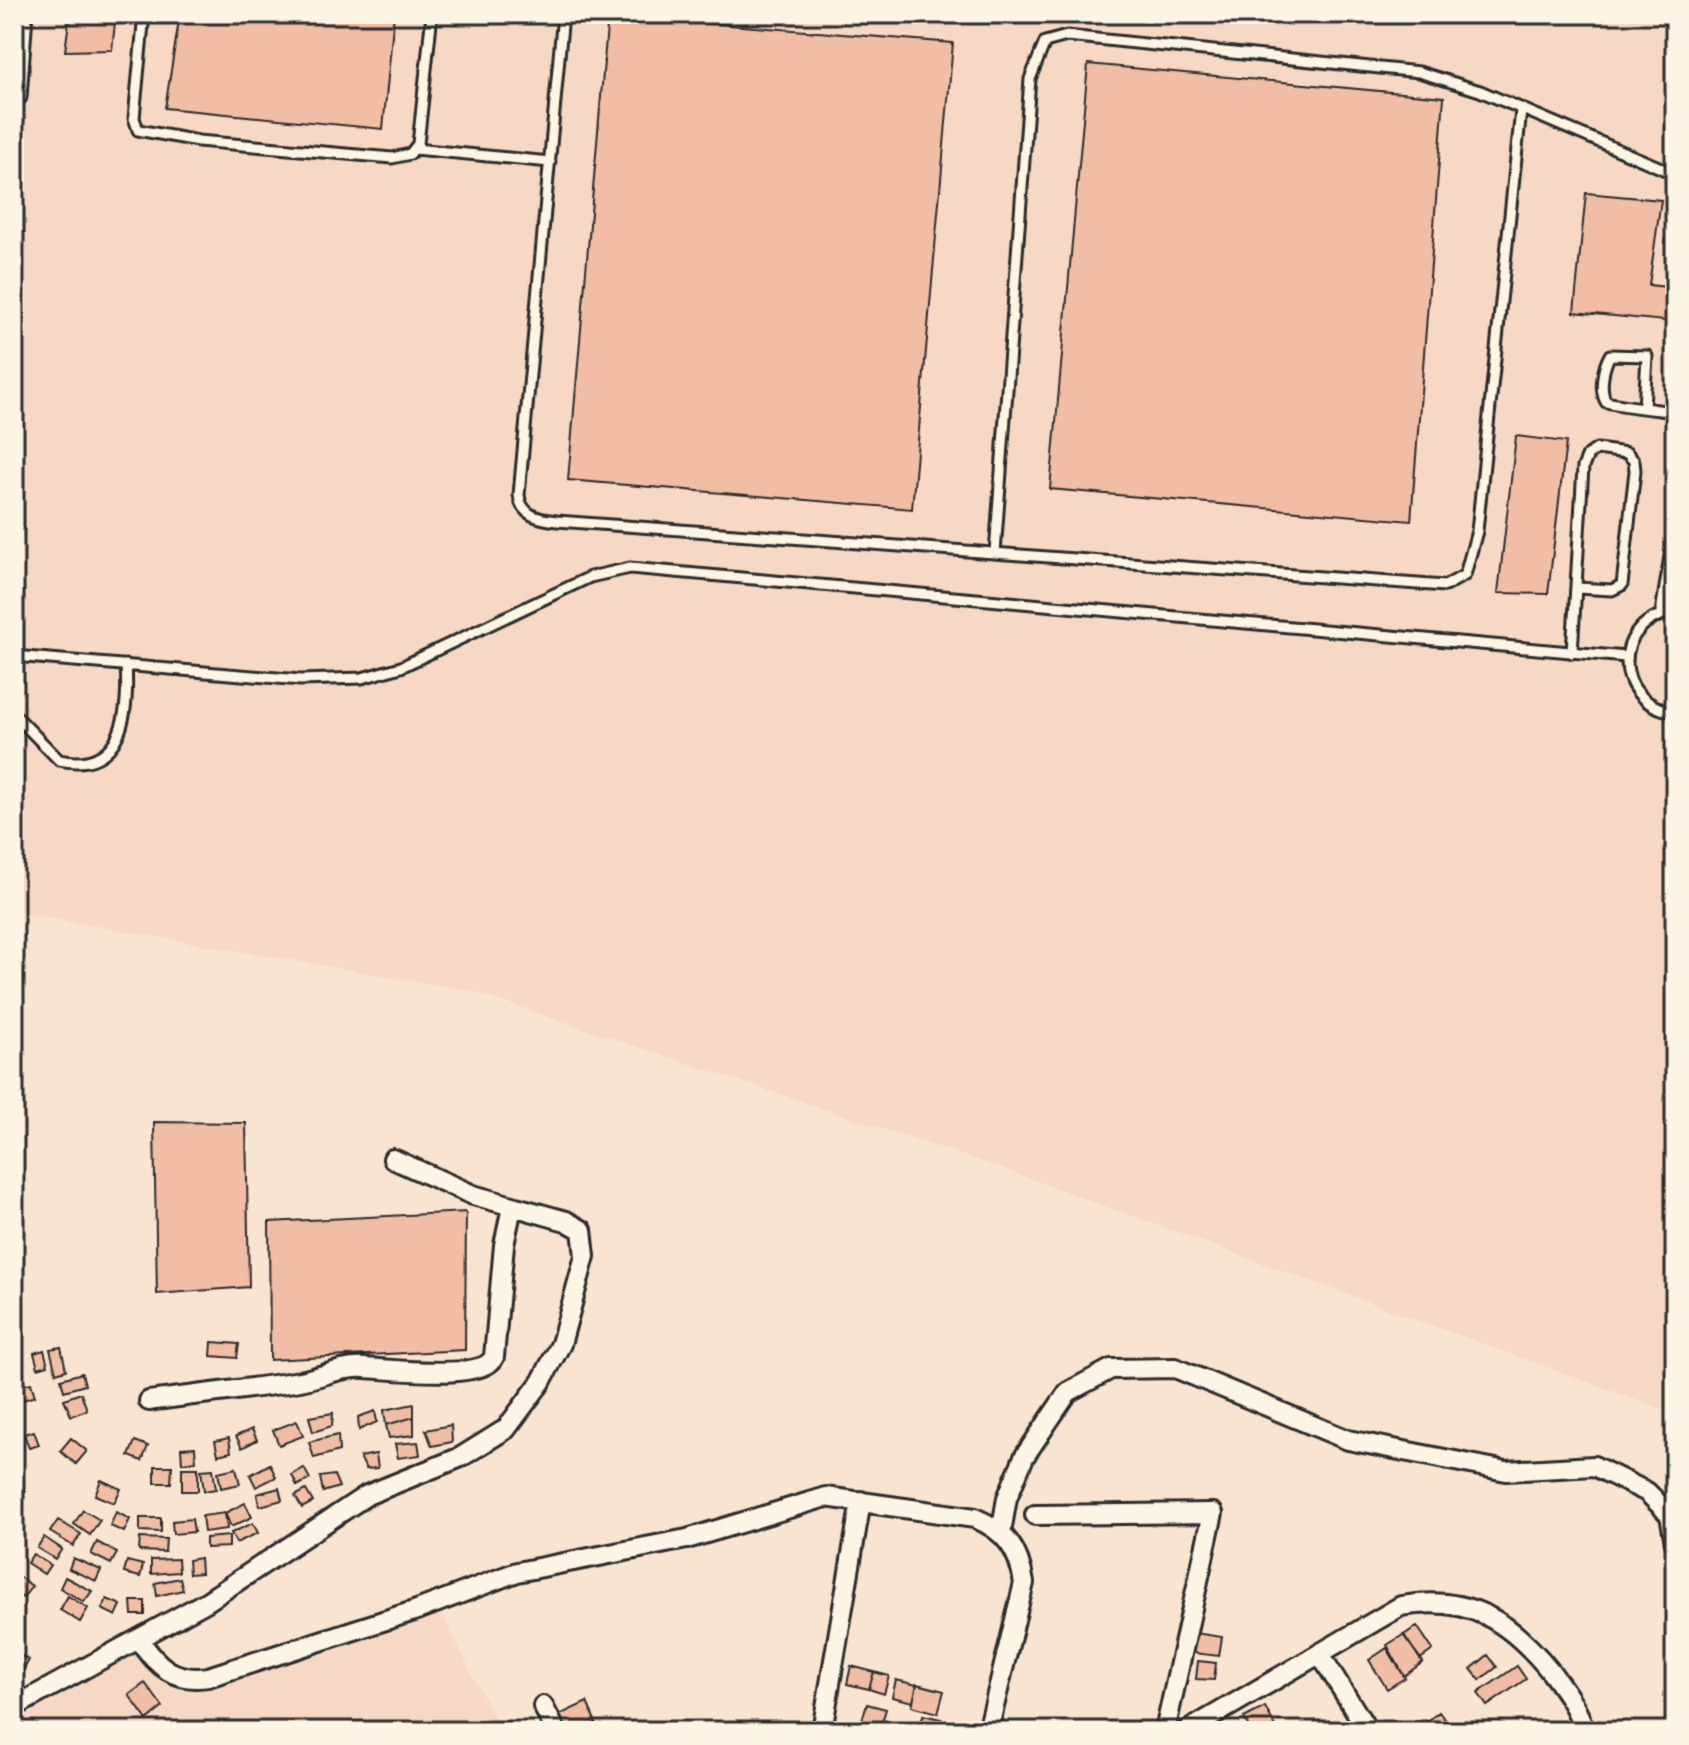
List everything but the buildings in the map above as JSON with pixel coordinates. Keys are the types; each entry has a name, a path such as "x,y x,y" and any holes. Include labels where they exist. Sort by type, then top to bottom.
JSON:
{"street":[{"path":"14,1707 229,1588 367,1495 470,1453 518,1417 561,1344 586,1248 578,1226 473,1195 393,1159"},
{"path":"149,1401 299,1381 356,1367 426,1372 470,1370 489,1364 494,1357 504,1245 512,1207"},
{"path":"1001,1533 1007,1498 1024,1457 1068,1392 1111,1369 1175,1368 1348,1440 1506,1471 1594,1466 1647,1492 1670,1515 1675,1543"},
{"path":"140,1640 156,1662 173,1676 208,1677 417,1610 517,1572 673,1543 826,1497 975,1518 1001,1533 1016,1553 1024,1583 988,1731"},
{"path":"822,1731 861,1501"},
{"path":"1035,1515 1213,1513 1165,1731"},
{"path":"1187,1731 1401,1606 1446,1603 1468,1609 1516,1632 1569,1695 1584,1731"},
{"path":"1320,1654 1368,1731"},
{"path":"543,1706 556,1731"}],"lane":[{"path":"21,98 27,14"},
{"path":"144,14 134,118 138,130 198,141 373,158 403,157 415,149 550,162"},
{"path":"415,149 432,14"},
{"path":"563,14 519,495 523,509 537,517 557,521 1436,588 1465,575 1471,564 1484,474 1521,110"},
{"path":"995,553 1030,79 1045,42 1067,36 1419,72 1450,80 1675,172"},
{"path":"1644,408 1647,356 1610,355 1605,364 1604,400 1644,408 1675,412"},
{"path":"1572,653 1585,460 1597,449 1627,453 1634,461 1635,471 1622,585 1612,590 1577,588"},
{"path":"1661,613 1675,524"},
{"path":"14,656 301,680 362,678 401,667 590,577 630,568 1626,657"},
{"path":"1675,612 1661,613 1638,631 1626,657 1628,677 1638,694 1653,707 1675,712"},
{"path":"14,714 59,760 91,759 109,749 123,729 128,706 126,665"}],"shaded area":[{"path":"14,14 1675,14 1675,1414 1009,1171 471,991 14,912"},
{"path":"438,1606 501,1731 14,1731 14,1703 132,1642 174,1675 204,1676"}]}
